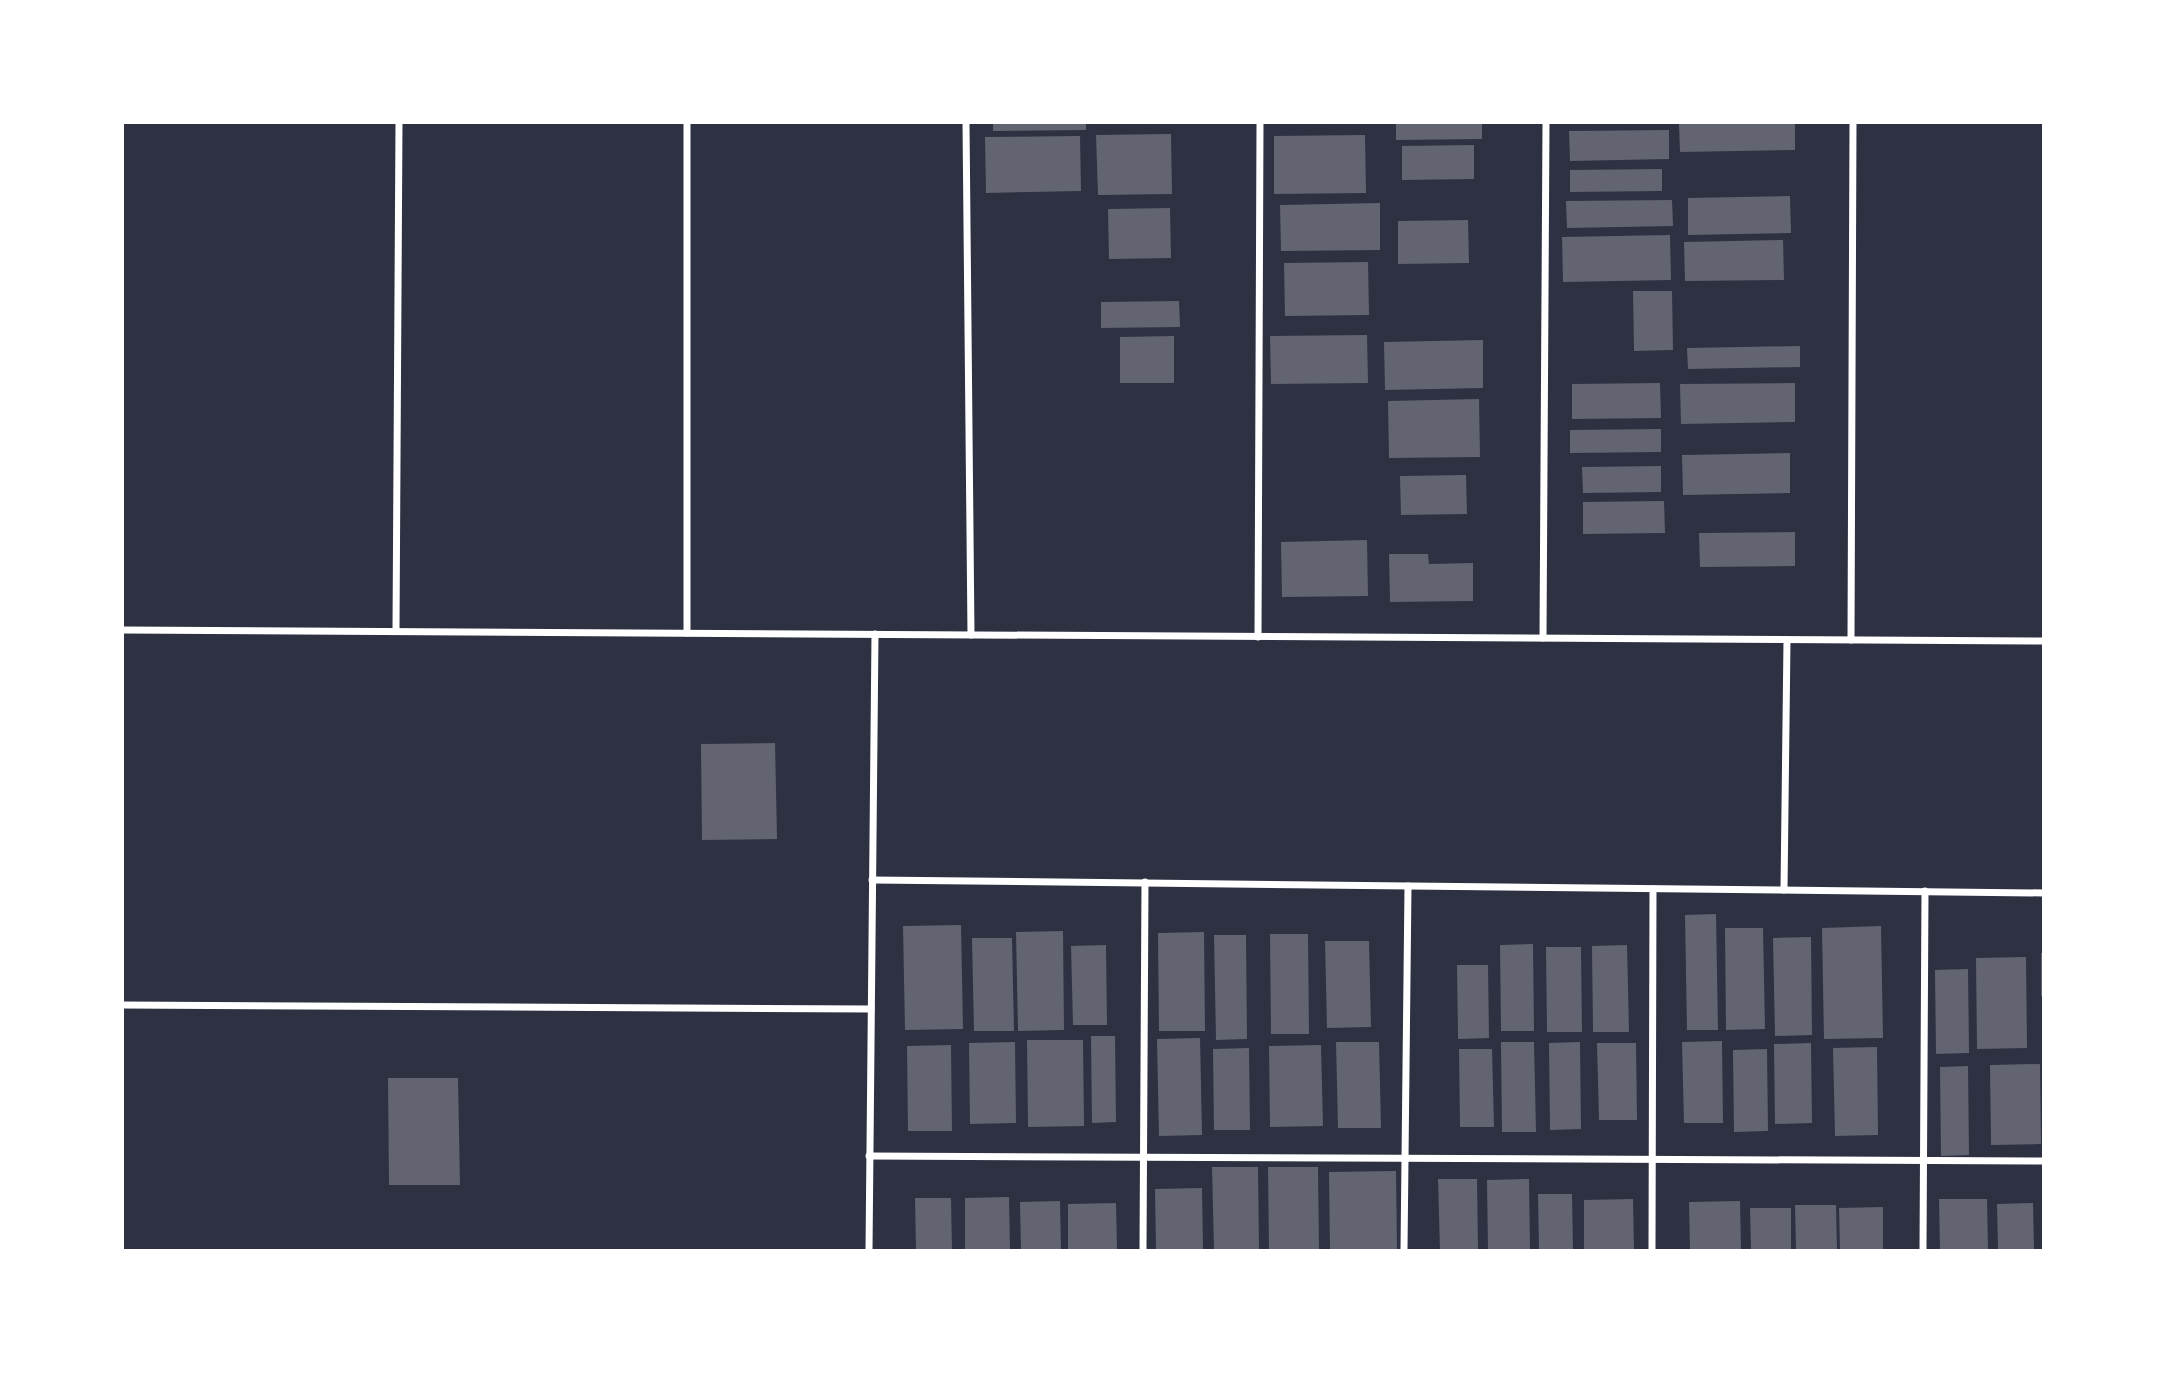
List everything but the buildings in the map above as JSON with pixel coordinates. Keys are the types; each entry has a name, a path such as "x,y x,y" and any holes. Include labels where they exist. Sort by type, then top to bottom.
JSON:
{"street":[{"path":"396,631 399,122"},
{"path":"687,122 687,633"},
{"path":"965,122 971,635"},
{"path":"1258,637 1260,122"},
{"path":"1543,638 1546,122"},
{"path":"1851,640 1853,122"},
{"path":"122,630 2043,642"},
{"path":"869,1251 875,634"},
{"path":"1784,890 1787,640"},
{"path":"872,880 2043,893"},
{"path":"1143,1251 1145,882"},
{"path":"1404,1251 1408,886"},
{"path":"1652,1251 1653,888"},
{"path":"1923,1251 1926,891"},
{"path":"122,1004 871,1009"},
{"path":"870,1156 2043,1161"}]}
